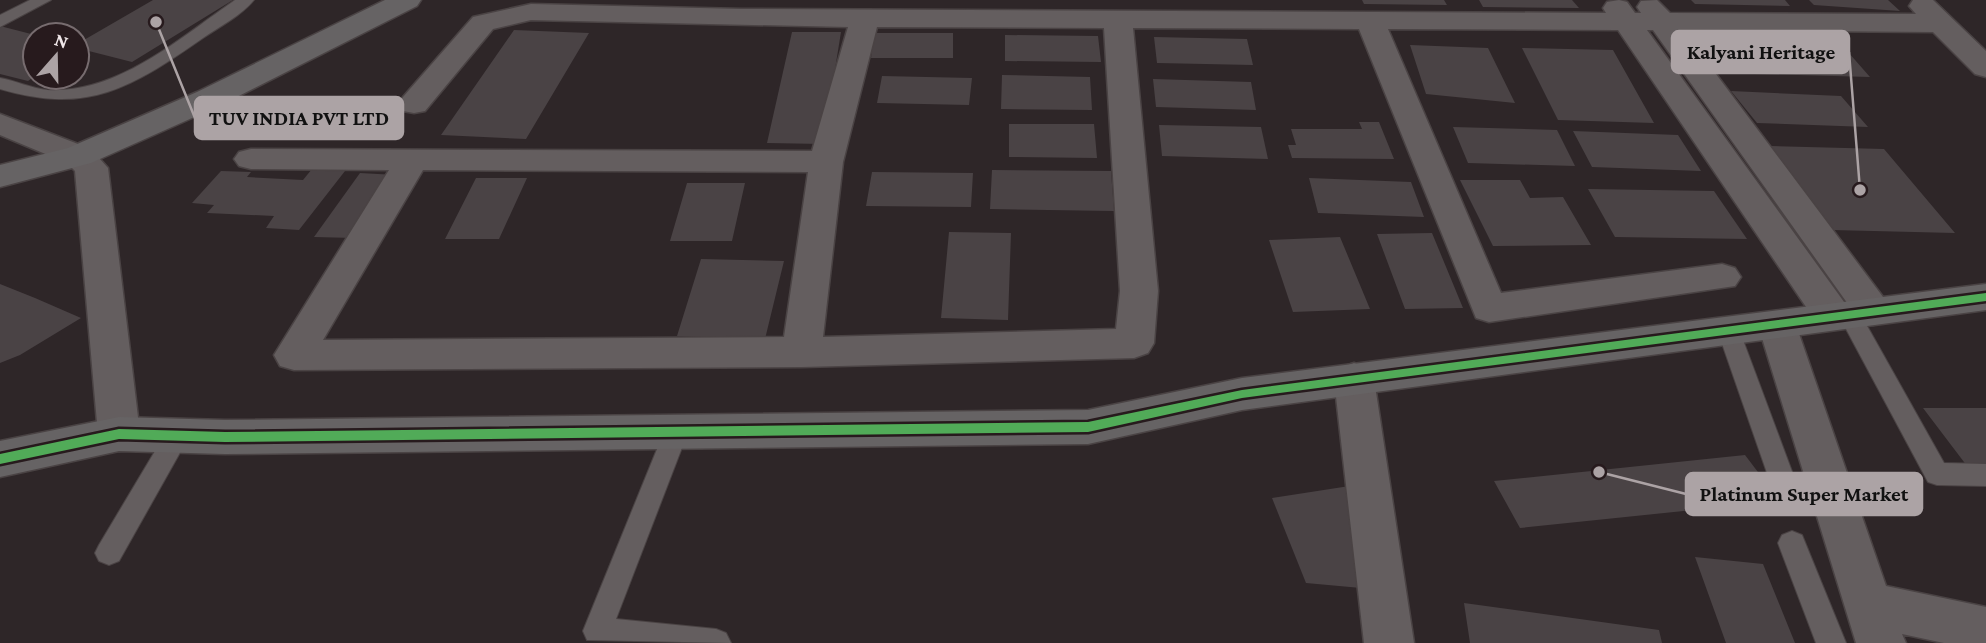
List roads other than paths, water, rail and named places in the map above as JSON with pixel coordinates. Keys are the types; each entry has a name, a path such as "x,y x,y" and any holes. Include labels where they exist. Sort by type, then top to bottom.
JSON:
{"street":[{"path":"0,177 79,156 208,99 407,0"},
{"path":"1916,0 1986,68"},
{"path":"414,104 483,23 531,12 745,9 865,19 958,9 1118,20 1370,21 1462,11 1636,11 1940,23"},
{"path":"1636,11 1852,313"},
{"path":"802,352 825,162 865,19"},
{"path":"412,160 294,355 802,352 1134,344 1139,291 1118,20"},
{"path":"1370,21 1489,308 1722,278"},
{"path":"0,124 79,156 91,168 119,434"},
{"path":"251,159 825,162"},
{"path":"0,459 119,434 179,433 225,437 1088,427 1242,394 1986,297"},
{"path":"1777,325 1875,624 1986,630"},
{"path":"1354,380 1389,643"}],"lane":[{"path":"0,22 43,0"},
{"path":"0,83 48,95 97,91 145,67 246,0"},
{"path":"1852,313 1937,474 1986,475"},
{"path":"1729,332 1787,493"},
{"path":"676,432 597,631 716,643"},
{"path":"109,553 179,433"},
{"path":"1792,543 1831,643"}],"place":[{"name":"TUV INDIA PVT LTD","path":"156,22"},
{"name":"Kalyani Heritage","path":"1860,190"},
{"name":"Platinum Super Market","path":"1599,472"}]}
